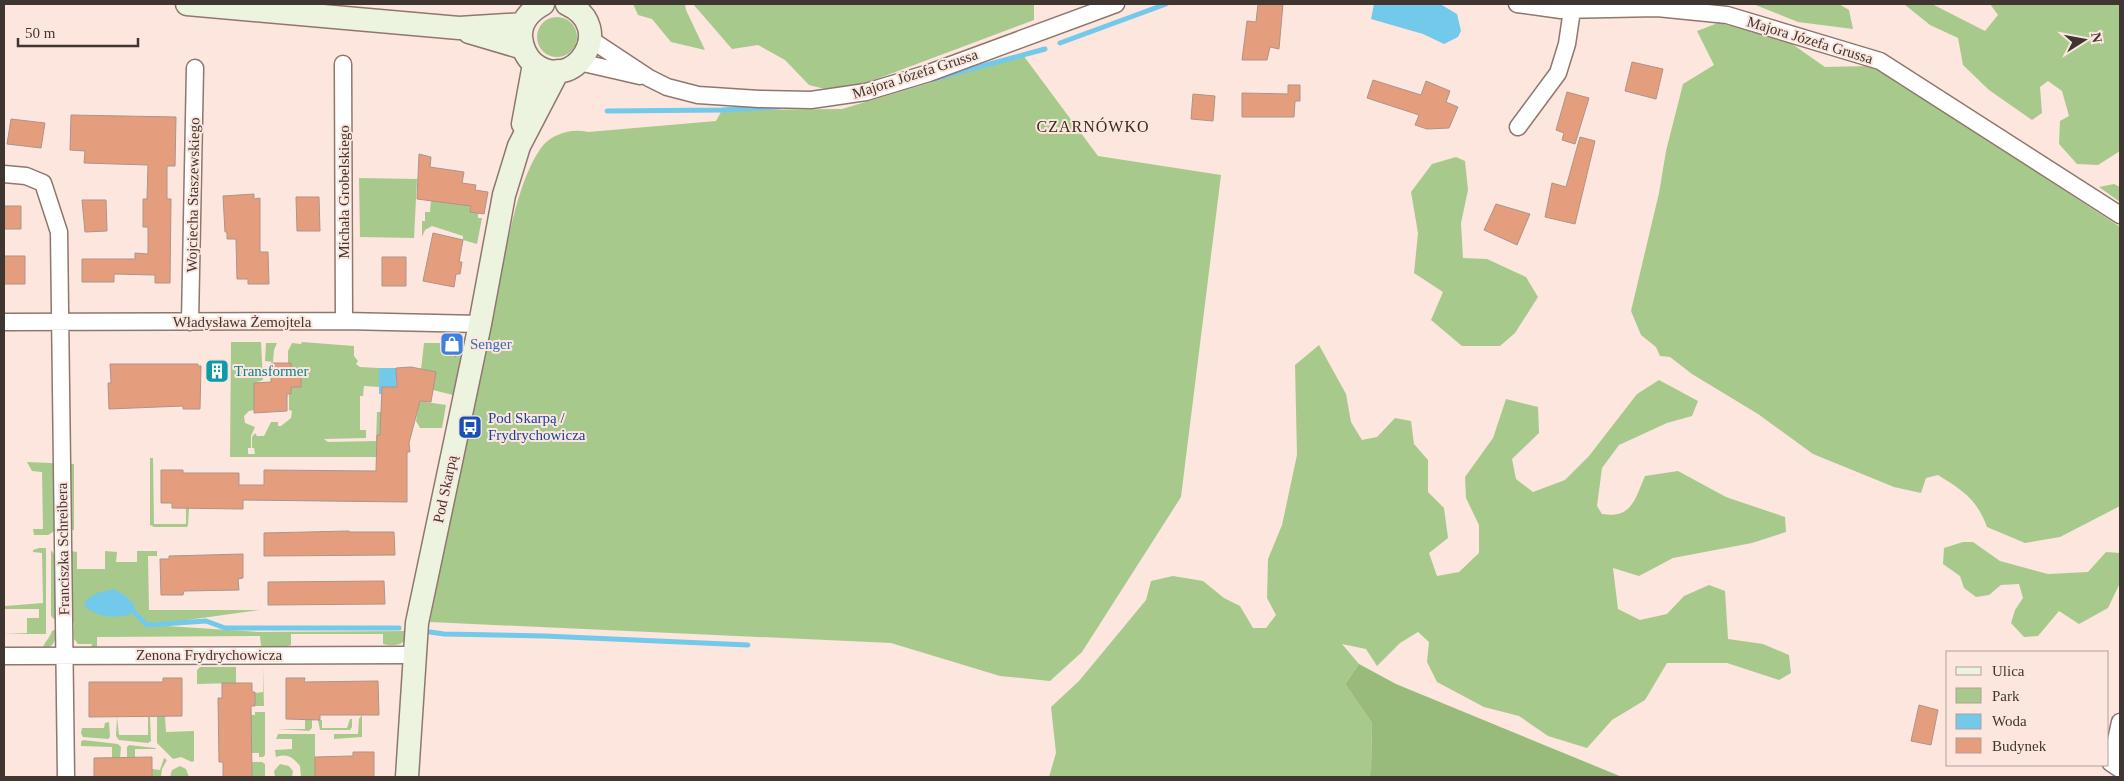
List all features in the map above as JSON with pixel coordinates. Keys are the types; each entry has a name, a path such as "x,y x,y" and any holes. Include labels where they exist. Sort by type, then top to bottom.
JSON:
{"street":[{"path":"187,4 459,28 523,24 535,8 543,4"},
{"path":"459,28 528,56 548,71 568,69 579,62 589,48 590,39 589,26 584,15 570,4"},
{"name":"Majora Józefa Grussa","path":"590,39 649,78 667,86 698,95 811,100 848,96 929,73 1116,4"},
{"name":"Majora Józefa Grussa","path":"1517,4 1561,10 1657,8 1727,15 1880,61 2120,215"},
{"path":"1518,127 1558,73 1567,44 1572,10"},
{"name":"Pod Skarpą","path":"519,146 528,56 521,33 523,24"},
{"name":"Majora Józefa Grussa","path":"579,62 649,78"},
{"name":"Michała Grobelskiego","path":"343,64 344,321"},
{"name":"Wojciecha Staszewskiego","path":"190,322 195,68"},
{"name":"Pod Skarpą","path":"406,777 413,654 417,623 480,324 504,195 519,146 558,71"},
{"name":"Franciszka Schreibera","path":"4,174 26,176 43,183 59,232 66,777"},
{"name":"Władysława Żemojtela","path":"4,322 344,321 480,324"},
{"name":"Zenona Frydrychowicza","path":"4,656 413,654"},
{"path":"2120,722 2111,763 2120,769"}],"green space":[{"path":"633,4 685,4 705,50 671,42 652,19 638,15"},
{"path":"693,4 1034,4 1034,20 866,83 825,89 809,85 785,60 758,45 732,49"},
{"path":"1753,4 1839,4 1849,10 1853,29 1798,22"},
{"path":"1904,4 1932,4 1985,31 1998,15 1990,4 2120,4 2120,151 2098,165 2077,164 2059,144 2060,121 2069,116 2062,91 2048,81 2040,87 2042,113 2032,120 1989,90 1963,65 1958,38 1930,25"},
{"path":"561,17 568,20 574,26 577,37 576,45 568,54 561,57 553,57 546,54 538,45 537,33 540,26 549,18"},
{"path":"1718,23 1782,37 1825,67 1870,66 1914,89 1920,95 2120,227 2120,506 2060,537 2025,543 1987,527 1983,517 1968,496 1938,475 1926,478 1921,493 1894,487 1813,454 1758,414 1692,374 1670,357 1660,356 1656,347 1641,335 1631,311 1659,193 1666,151 1683,84 1714,65 1697,31"},
{"path":"1023,55 1098,156 1221,175 1181,497 1082,652 1050,681 1000,676 891,643 430,622 513,217 525,179 532,163 545,143 562,133 575,131 588,132 716,121 722,110 842,109"},
{"path":"1456,157 1465,161 1468,190 1461,223 1463,258 1487,259 1526,277 1538,297 1515,333 1500,346 1462,346 1431,320 1443,292 1414,273 1418,233 1411,192 1432,164"},
{"path":"359,178 417,179 414,238 360,237"},
{"path":"2114,184 2120,187 2120,202 2099,187"},
{"path":"431,199 471,204 470,211 478,213 478,218 482,218 477,244 463,240 463,236 432,226 425,230 422,237 422,221 425,221 425,212 430,212"},
{"path":"231,342 261,342 263,380 254,383 254,410 249,411 244,416 245,423 255,427 251,436 251,448 248,448 248,454 255,454 254,448 252,448 252,437 255,433 257,436 264,436 271,422 278,422 278,426 281,426 291,418 292,411 289,410 289,394 291,394 291,363 288,363 288,351 292,343 301,344 302,342 354,346 354,356 358,361 356,364 360,367 379,368 379,387 364,386 363,396 360,396 360,430 366,430 366,438 324,439 328,442 376,441 377,412 385,412 376,457 230,457"},
{"path":"266,343 277,343 273,362 265,361"},
{"path":"424,343 441,343 454,357 461,355 453,395 433,390 421,370"},
{"path":"1319,345 1346,394 1351,422 1362,440 1377,437 1395,418 1411,421 1414,444 1428,460 1428,492 1444,508 1448,538 1429,553 1437,576 1459,572 1479,553 1479,525 1466,498 1465,477 1493,438 1506,399 1538,407 1539,433 1512,459 1516,479 1533,492 1565,480 1589,456 1637,394 1659,380 1698,401 1692,416 1667,423 1619,445 1602,468 1597,506 1602,514 1612,515 1620,513 1631,506 1645,476 1678,471 1726,497 1785,517 1786,532 1752,543 1673,558 1639,576 1613,568 1618,609 1640,620 1667,614 1684,596 1709,585 1725,591 1728,639 1763,644 1789,655 1791,673 1779,680 1727,663 1667,663 1645,700 1612,720 1587,748 1548,736 1519,716 1484,707 1437,682 1427,662 1429,642 1418,632 1400,643 1377,666 1366,649 1342,644 1359,664 1345,684 1372,723 1371,771 1369,777 1049,777 1056,753 1051,707 1079,681 1146,600 1151,581 1173,576 1203,581 1224,598 1240,606 1253,628 1266,628 1276,615 1267,598 1268,559 1282,525 1297,455 1295,365"},
{"path":"419,401 446,405 442,428 420,428 416,421"},
{"path":"150,458 153,458 154,524 186,524 186,508 189,508 187,527 154,527 150,525"},
{"path":"27,462 74,464 74,530 67,530 66,524 48,535 34,535 33,529 43,529 42,472 32,471"},
{"path":"1963,542 1973,542 2000,561 2048,574 2088,572 2106,552 2120,553 2120,583 2108,608 2079,624 2059,611 2038,636 2024,637 2011,623 2015,610 2023,598 2019,584 2001,585 1989,595 1976,597 1964,588 1960,576 1943,564 1944,548"},
{"path":"46,548 46,634 4,634 27,633 27,618 39,618 39,609 5,609 5,606 43,603 42,553 33,552 33,550"},
{"path":"51,550 56,557 56,619 51,616"},
{"path":"71,551 77,552 77,569 105,569 105,551 117,552 116,562 137,562 137,551 157,551 157,556 148,556 149,610 259,610 151,625 259,632 410,631 403,642 396,645 383,644 383,634 291,634 291,645 288,646 261,646 260,636 97,637 97,648 91,648 92,644 78,644 74,639 74,623 69,619 69,557"},
{"path":"57,629 52,644 43,649 52,631"},
{"path":"1359,664 1396,684 1622,777 1369,777 1371,771 1372,723 1345,684"},
{"path":"200,667 236,667 236,683 197,684 197,670"},
{"path":"263,667 264,706 255,706 255,693 263,692"},
{"path":"255,712 265,712 265,755 263,757 259,757 259,753 252,753 251,715 255,715"},
{"path":"362,715 362,737 334,739 334,734 358,734 359,719"},
{"path":"157,716 165,716 166,732 194,731 194,761 192,762 181,757 173,759 157,743"},
{"path":"117,717 119,735 148,735 148,717 150,717 151,741 148,743 119,740 116,736"},
{"path":"350,719 352,719 352,727 350,730 320,730 318,720 322,720 322,728 347,728"},
{"path":"305,720 312,720 312,728 309,731 277,729 305,729"},
{"path":"109,722 110,737 108,739 83,737 81,733 82,728 104,728 105,723"},
{"path":"278,734 315,734 315,777 301,777 300,766 290,757 283,755 276,757 275,750 292,749 292,739 276,739"},
{"path":"83,740 118,744 121,747 120,758 112,758 112,747 81,746"},
{"path":"129,745 156,749 135,749 135,757 127,757 127,747"},
{"path":"164,758 167,760 162,769 161,777 152,777 152,769 160,770"},
{"path":"252,762 262,762 265,764 265,777 252,777"},
{"path":"280,764 289,766 293,771 292,777 275,777 274,771"},
{"path":"180,766 186,769 189,777 170,777 172,770"}],"water":[{"path":"1374,4 1440,4 1457,14 1461,31 1458,37 1444,44 1423,34 1371,19"},
{"path":"379,368 396,368 397,393 379,394"},
{"path":"114,589 127,597 135,606 129,615 116,617 100,615 84,606 87,599 97,593"}],"building":[{"path":"1258,4 1283,4 1279,49 1270,47 1267,60 1242,60 1247,21 1256,22"},
{"path":"1632,62 1663,69 1656,99 1625,91"},
{"path":"1373,80 1421,95 1426,81 1450,91 1446,102 1458,107 1449,128 1427,129 1415,125 1419,115 1367,98"},
{"path":"1288,85 1300,85 1300,101 1295,101 1294,117 1242,117 1242,93 1288,94"},
{"path":"1567,92 1589,98 1575,144 1562,140 1564,133 1556,130"},
{"path":"1193,94 1215,96 1213,121 1191,119"},
{"path":"71,115 176,117 175,166 167,166 167,199 171,199 170,283 155,283 155,275 114,274 114,282 82,282 82,259 135,259 135,253 148,254 148,227 143,227 143,199 147,199 148,165 84,163 85,151 70,150"},
{"path":"11,119 45,123 41,148 7,144"},
{"path":"1580,137 1595,141 1575,224 1545,217 1552,183 1566,187"},
{"path":"419,154 431,157 430,167 464,172 462,183 476,185 475,190 488,192 484,214 470,212 471,206 417,199"},
{"path":"254,194 254,199 260,198 260,252 268,252 269,284 248,284 248,279 237,279 236,239 227,239 227,232 225,232 223,196"},
{"path":"296,197 319,197 320,231 297,231"},
{"path":"82,200 106,200 107,231 85,232"},
{"path":"1496,204 1530,214 1517,245 1484,230"},
{"path":"4,206 21,206 21,229 4,229"},
{"path":"433,233 463,240 459,262 462,262 460,274 456,274 454,287 423,281"},
{"path":"4,256 25,256 25,284 4,284"},
{"path":"382,257 406,257 406,286 382,286"},
{"name":"Senger","path":"452,333 463,343 461,352 455,357 442,345"},
{"path":"271,363 291,363 291,373 301,373 301,387 291,387 291,394 287,394 287,411 254,413 254,383 271,382"},
{"path":"110,364 198,364 198,366 201,366 200,409 183,409 183,406 109,409 108,383 111,383"},
{"path":"411,367 436,372 431,402 420,401 409,443 410,452 407,452 407,502 243,500 243,509 172,508 172,503 161,503 161,470 183,470 183,473 239,473 239,485 264,485 264,470 376,471 377,435 380,435 382,387 397,387 396,368"},
{"path":"394,532 395,555 264,556 264,533"},
{"path":"243,554 243,578 238,579 239,590 184,591 183,595 161,595 160,559 169,559 169,556"},
{"path":"384,581 385,604 268,605 268,582"},
{"path":"163,678 182,678 182,716 89,717 89,682 163,682"},
{"path":"286,678 305,678 304,682 378,681 379,715 320,715 320,720 286,719"},
{"path":"222,683 252,683 252,692 255,692 255,706 251,706 252,777 223,777 223,762 219,762 218,698 222,698"},
{"path":"1919,705 1938,710 1931,745 1911,741"},
{"path":"353,752 374,752 374,777 315,777 315,757 353,756"},
{"path":"152,757 152,777 94,777 94,758"}],"waterway":[{"path":"1060,43 1166,4"},
{"path":"934,79 1045,49"},
{"path":"607,111 722,110 779,107"},
{"path":"132,610 147,625 206,621 225,628 399,628"},
{"path":"430,632 748,645"}],"place":[{"name":"Senger","path":"452,344"},
{"name":"Transformer","path":"217,371"},
{"name":"Pod Skarpą / Frydrychowicza","path":"470,427"}],"district":[{"name":"CZARNÓWKO","path":"1093,126"}]}
